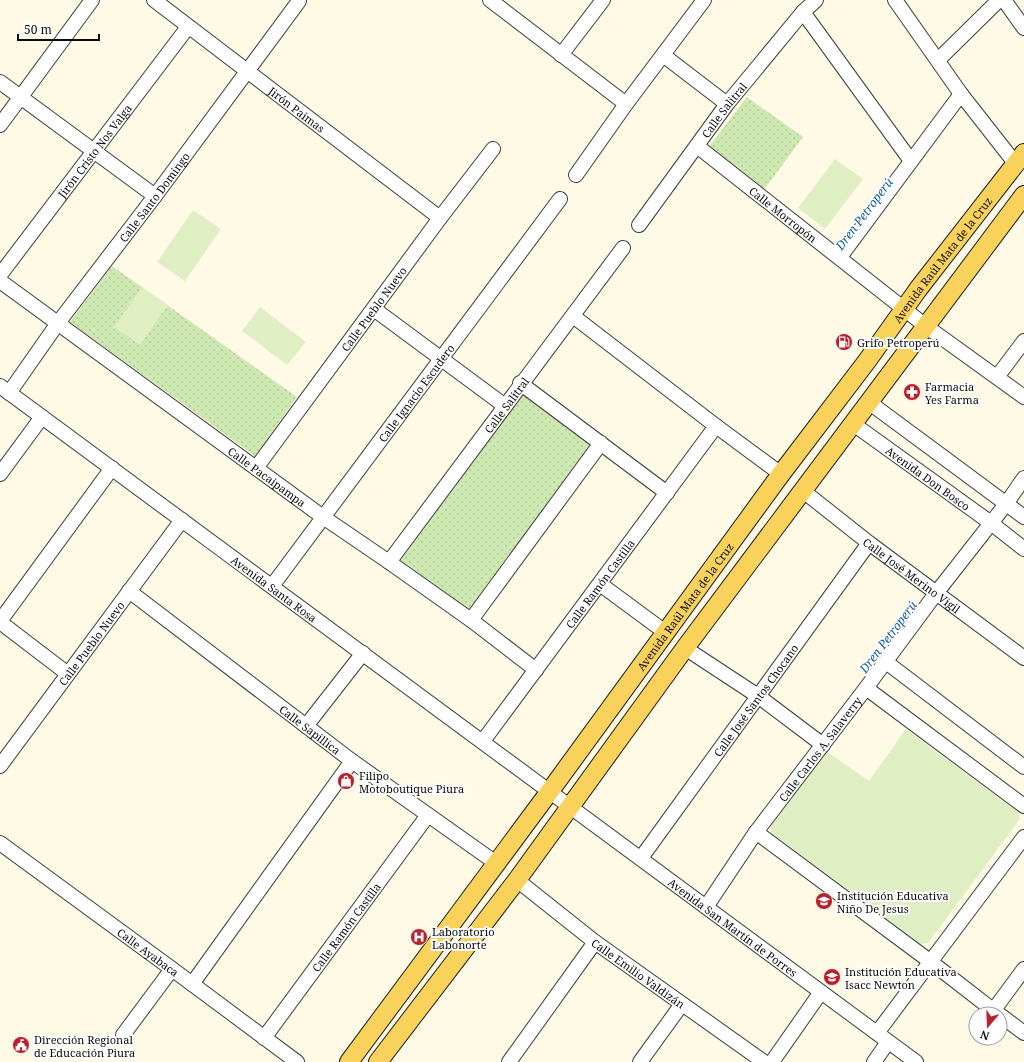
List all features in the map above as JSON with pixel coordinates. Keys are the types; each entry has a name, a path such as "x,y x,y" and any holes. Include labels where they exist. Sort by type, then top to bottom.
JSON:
{"main road":[{"name":"Avenida Raúl Mata de la Cruz","path":"349,1062 550,791 781,474 1019,158"},
{"path":"380,1061 517,880 685,648 802,490 852,423 870,402 1024,195"},
{"path":"849,385 870,402"},
{"name":"Avenida Don Bosco","path":"831,408 852,423"}],"street":[{"path":"0,125 92,0"},
{"name":"Jirón Paimas","path":"154,0 440,218"},
{"path":"490,0 626,104"},
{"path":"561,55 603,0"},
{"path":"576,175 626,104 704,0"},
{"name":"Calle Salitral","path":"639,225 727,104 803,12 816,0"},
{"path":"896,0 961,94 1019,158"},
{"path":"938,60 1000,0"},
{"path":"1004,0 1024,28"},
{"name":"Calle Santo Domingo","path":"5,389 58,324 155,196 299,1"},
{"path":"803,12 911,161"},
{"name":"Jirón Cristo Nos Valga","path":"0,275 188,27"},
{"path":"663,55 727,104"},
{"path":"0,82 155,196"},
{"path":"840,257 961,94"},
{"name":"Calle Morropón","path":"697,146 927,326 1024,397"},
{"name":"Calle Pueblo Nuevo","path":"256,468 440,218 493,150"},
{"name":"Calle Ignacio Escudero","path":"272,586 560,199"},
{"name":"Calle Salitral","path":"389,562 520,383 623,248"},
{"name":"Calle Pacaipampa","path":"0,281 323,517 471,620 536,670"},
{"path":"374,309 504,406"},
{"path":"572,316 781,474"},
{"path":"997,377 1024,341"},
{"path":"520,383 667,493"},
{"name":"Avenida Santa Rosa","path":"5,389 550,791"},
{"path":"870,402 1024,517"},
{"path":"0,474 42,417"},
{"name":"Avenida Don Bosco","path":"852,423 990,523 1024,550"},
{"name":"Calle Ramón Castilla","path":"483,741 716,426"},
{"path":"471,620 602,443"},
{"path":"68,674 0,622 112,468"},
{"name":"Calle Carlos A. Salaverry","path":"706,907 756,832 886,662 937,592 1006,504 1024,478"},
{"name":"Calle José Merino Vigil","path":"802,490 1024,658"},
{"name":"Calle Pueblo Nuevo","path":"0,766 182,520"},
{"name":"Calle José Santos Chocano","path":"641,858 869,542"},
{"path":"600,584 665,632"},
{"name":"Calle Sapillica","path":"129,591 352,761 496,863"},
{"path":"685,648 758,696 823,744"},
{"path":"306,726 363,653"},
{"path":"886,662 1024,767"},
{"path":"866,688 1024,806"},
{"path":"192,984 352,761"},
{"name":"Avenida San Martín de Porres","path":"550,791 916,1062"},
{"name":"Calle Ramón Castilla","path":"264,1038 428,815"},
{"path":"756,832 988,1006"},
{"path":"877,1033 1024,837"},
{"name":"Calle Ayabaca","path":"0,843 297,1062"},
{"name":"Calle Emilio Valdizán","path":"517,880 595,942 764,1062"},
{"path":"509,1062 595,942"},
{"path":"123,1035 172,969"},
{"path":"1001,1006 1024,969"},
{"path":"772,1062 821,992"},
{"path":"640,1062 682,1004"},
{"path":"1008,1021 1024,1033"},
{"path":"874,1062 888,1042"}],"green space":[{"path":"747,97 803,137 763,191 708,148"},
{"path":"835,159 863,179 825,229 798,208"},
{"path":"193,210 221,229 185,281 157,262"},
{"path":"112,266 297,397 255,456 70,322"},
{"path":"142,287 168,305 140,345 114,327"},
{"path":"260,307 306,342 287,365 242,331"},
{"path":"522,393 592,445 471,611 400,560"},
{"path":"906,729 1018,812 1020,819 928,943 921,944 771,833 771,825 826,751 869,781"}],"place":[{"name":"Grifo Petroperú","path":"844,342"},
{"name":"Farmacia Yes Farma","path":"912,392"},
{"name":"Filipo Motoboutique Piura","path":"346,781"},
{"name":"Institución Educativa Niño De Jesus","path":"824,901"},
{"name":"Laboratorio Labonorte","path":"419,937"},
{"name":"Institución Educativa Isacc Newton","path":"832,977"},
{"name":"Dirección Regional de Educación Piura","path":"21,1045"}],"water label":[{"name":"Dren Petroperú","path":"864,214"},
{"name":"Dren Petroperú","path":"888,637"}]}
